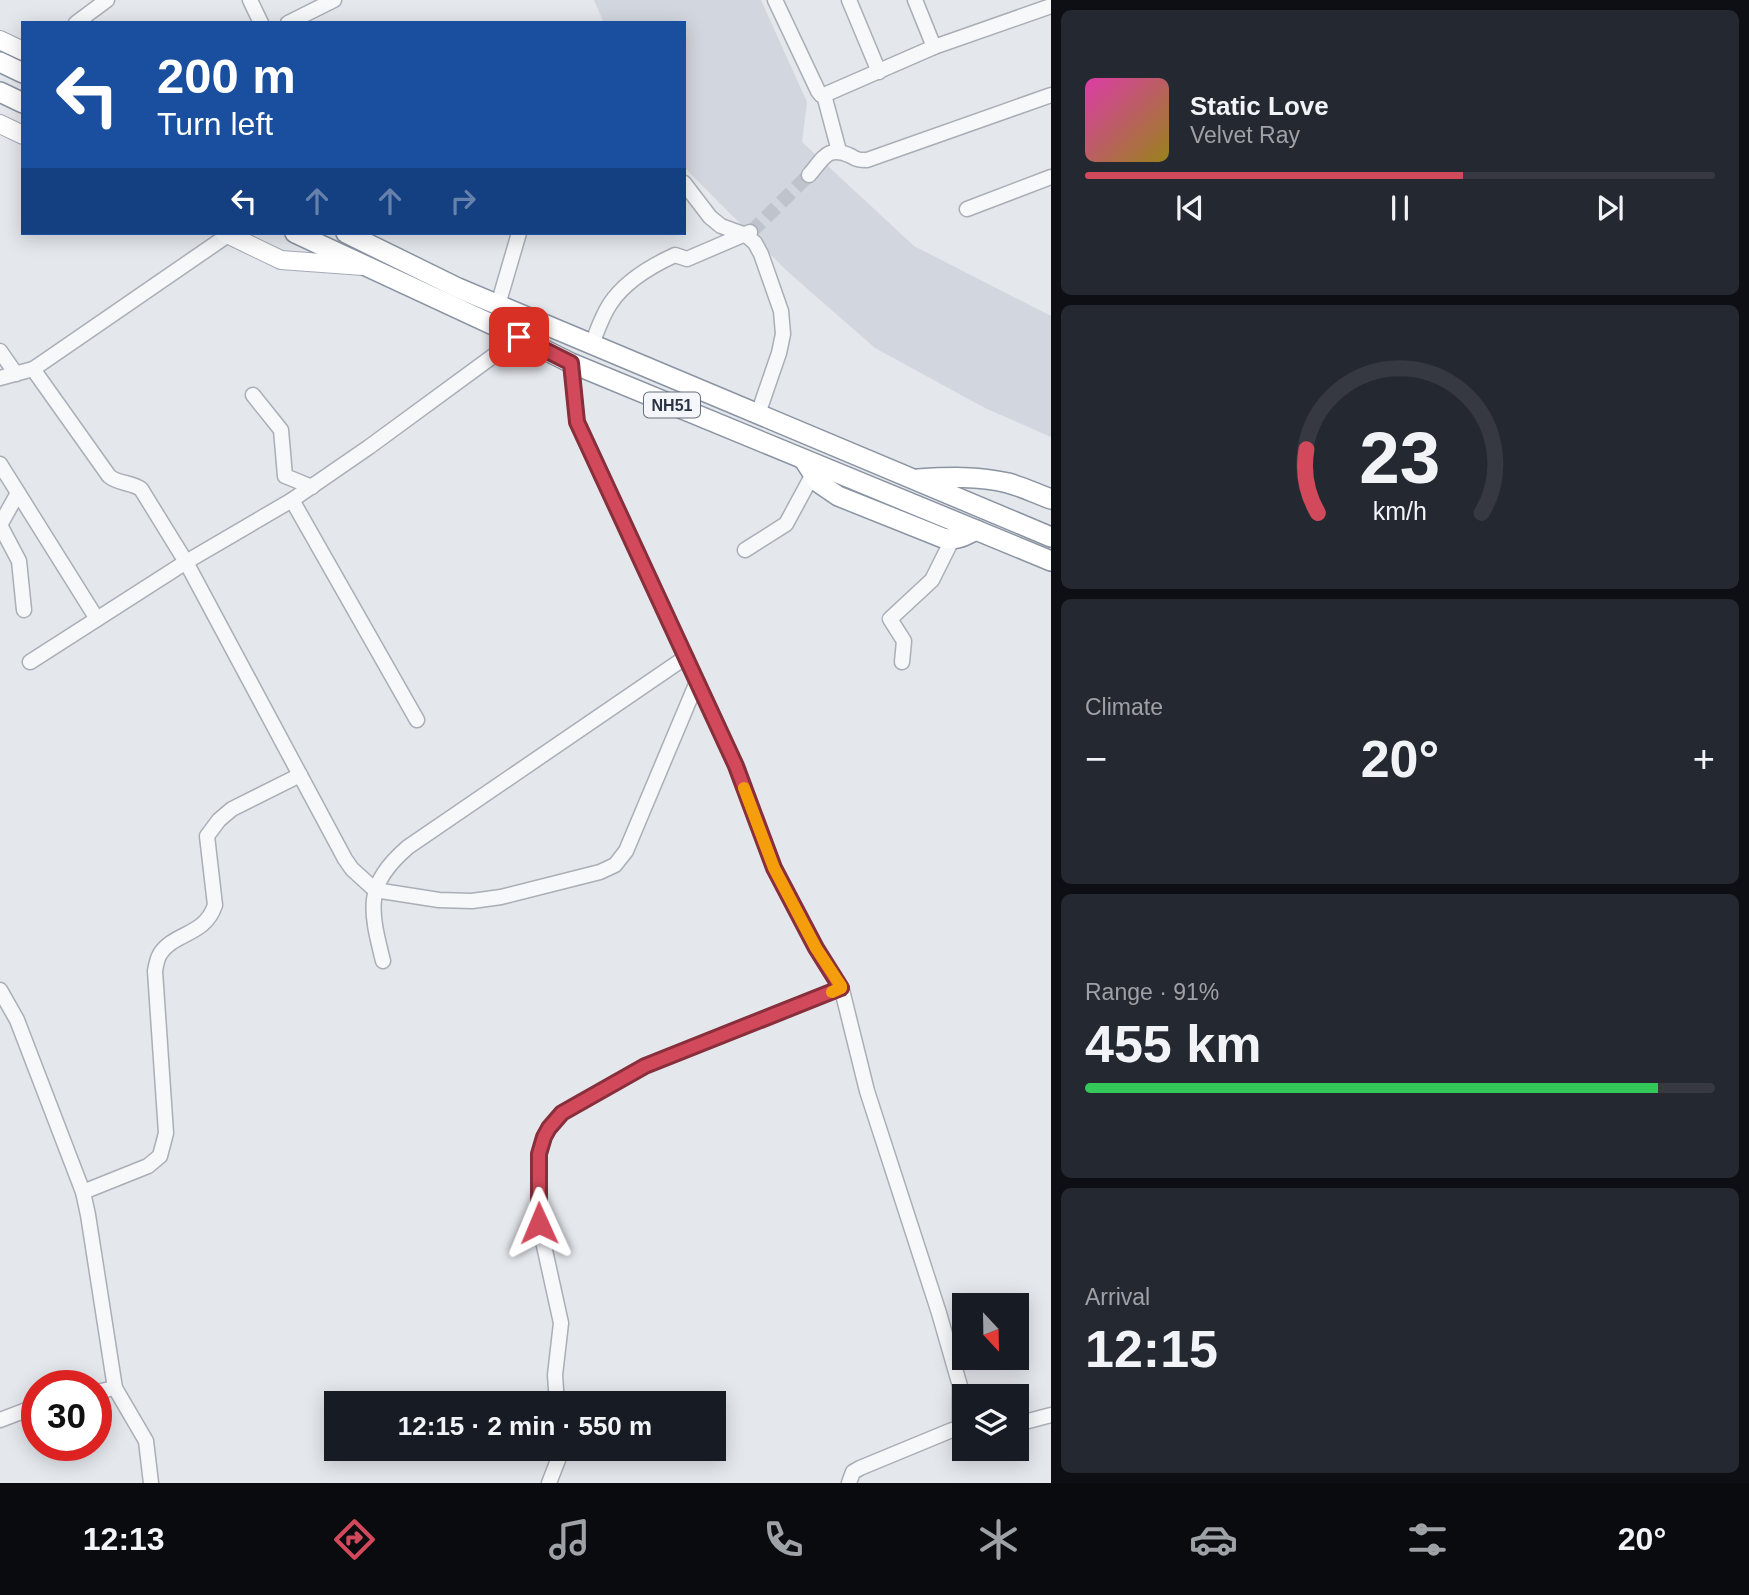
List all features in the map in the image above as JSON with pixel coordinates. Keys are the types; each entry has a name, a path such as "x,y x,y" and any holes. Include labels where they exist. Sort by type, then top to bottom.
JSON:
{"highway":[{"path":"0,62 21,72"},
{"path":"0,92 21,102"},
{"name":"NH51","path":"299,235 571,363 809,467 1051,561"},
{"name":"NH51","path":"350,235 457,288 1051,537"},
{"path":"809,467 819,483 838,496 943,538 961,538 976,530"},
{"path":"914,479 985,479 1011,484 1051,499"}],"main road":[{"path":"0,40 21,50"},
{"path":"0,124 21,134"},
{"path":"228,235 281,260 367,266"},
{"path":"363,235 376,248"}],"street":[{"path":"79,21 107,0"},
{"path":"250,0 260,21"},
{"path":"292,21 334,0"},
{"path":"775,0 818,91 824,95 839,151"},
{"path":"849,0 879,72"},
{"path":"915,0 934,47"},
{"path":"824,95 934,47 1051,6 1049,0"},
{"path":"809,175 827,154 833,151 839,151 859,161 867,160 1051,95"},
{"path":"967,209 1051,177"},
{"path":"686,186 710,217 721,226 749,233 761,254 781,311 783,334 779,353 758,414"},
{"path":"592,344 610,303 646,270 675,255 687,259 749,233"},
{"path":"0,379 33,369 225,235"},
{"path":"498,305 518,235"},
{"path":"30,662 186,562 292,500 519,337"},
{"path":"0,351 16,374"},
{"path":"571,363 577,422 738,769 774,868 816,948 841,988 867,1091 959,1384"},
{"path":"33,369 109,476 141,489 186,562 348,864 375,890 439,900 488,899 600,872 615,865 626,851 697,682"},
{"path":"253,395 281,430 285,476 312,486"},
{"path":"0,464 97,619"},
{"path":"745,550 786,524 809,467"},
{"path":"18,493 0,525 19,561 24,610"},
{"path":"292,500 417,720"},
{"path":"902,662 903,638 890,622 890,618 932,580 952,540"},
{"path":"383,961 373,918 373,902 375,890 389,865 408,847 686,657"},
{"path":"83,1192 148,1166 160,1156 166,1133 155,971 158,956 167,946 203,925 212,914 215,905 207,836 232,809 300,775"},
{"path":"556,1391 555,1376 562,1323 538,1212 539,1154 549,1128 562,1113 645,1066 841,988"},
{"path":"0,989 16,1020 83,1192 116,1388 146,1441 150,1483"},
{"path":"112,1389 116,1388"},
{"path":"0,1420 21,1412"},
{"path":"1029,1421 1051,1415"},
{"path":"849,1483 853,1472 860,1468 952,1430"},
{"path":"549,1483 558,1461"}],"shaded area":[{"path":"594,0 761,0 807,102 802,142 914,246 1051,316 1051,437 985,408 875,348 787,271 686,169 686,21 603,21"}],"tunnel":[{"path":"751,232 809,175"}],"slow traffic":[{"path":"744,788 774,868 816,948 841,986 832,992"}],"route":[{"path":"519,337 571,363 577,422 736,766 774,868 816,948 841,988 645,1066 562,1113 549,1128 540,1146 539,1223"}]}
